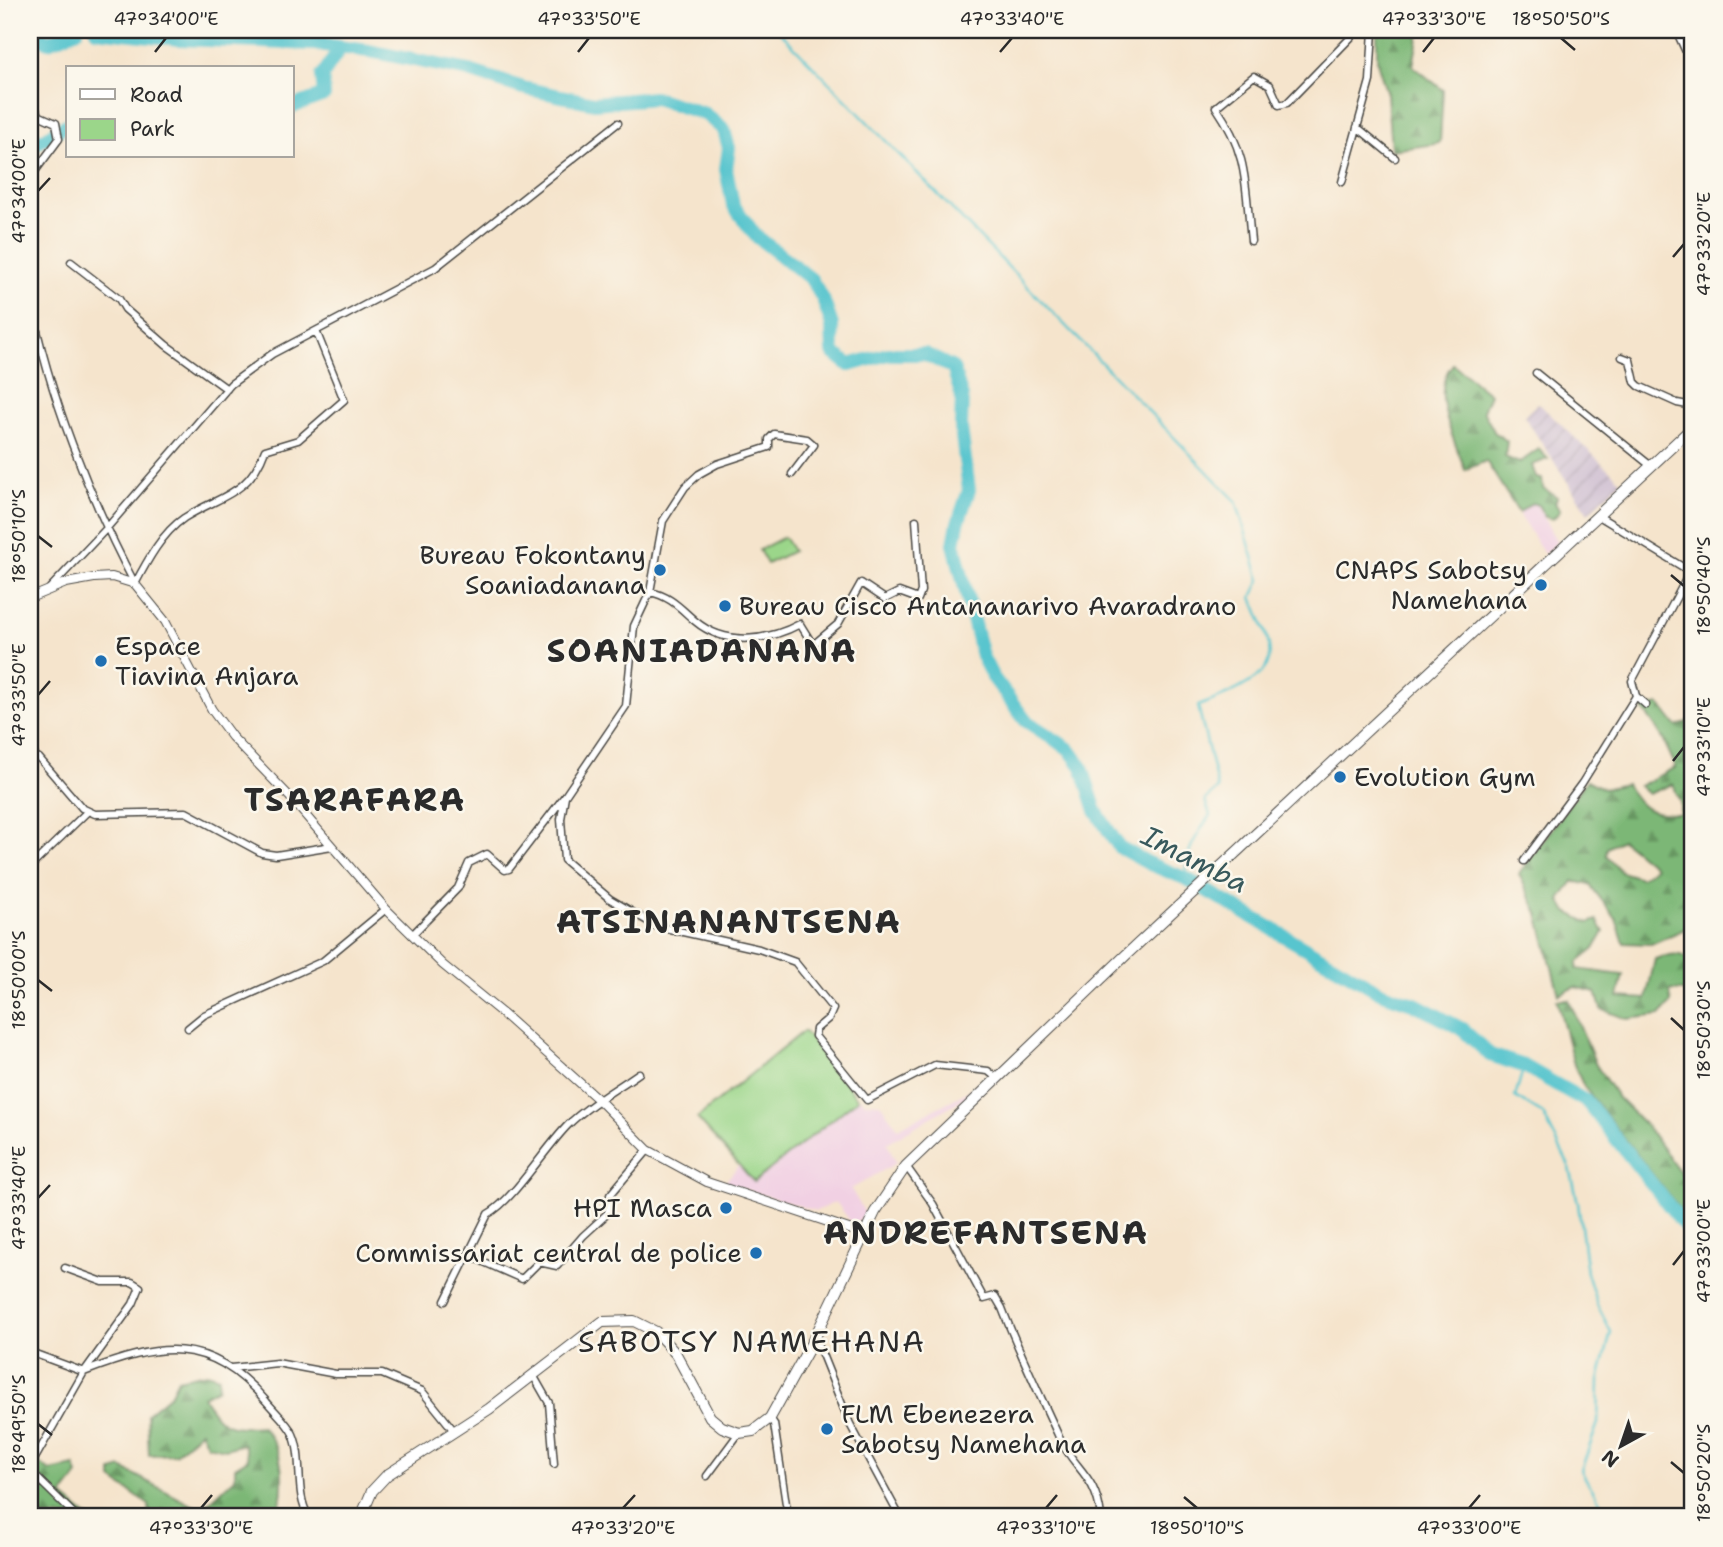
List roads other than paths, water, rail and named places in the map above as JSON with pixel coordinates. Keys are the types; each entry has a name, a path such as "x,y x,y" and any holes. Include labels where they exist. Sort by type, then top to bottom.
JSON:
{"main road":[{"path":"361,1517 372,1490 387,1475 455,1432 601,1322 634,1321 656,1332 676,1354 710,1418 722,1427 739,1433 753,1431 770,1418 815,1337 877,1208 906,1166 1213,874 1693,428"}],"street":[{"path":"1251,241 1244,162 1234,133 1216,107 1254,76 1270,85 1279,105 1287,103 1358,30"},
{"path":"1342,182 1370,81 1373,30"},
{"path":"1676,30 1693,67"},
{"path":"30,94 38,115 56,123 59,139 30,178"},
{"path":"50,588 106,529 227,388 272,354 435,268 618,123"},
{"path":"1357,127 1395,158"},
{"path":"71,262 120,299 125,309 166,345 227,388"},
{"path":"30,298 37,334 106,529 135,584 165,621 212,710 232,737 412,935 600,1101 648,1150 707,1182 864,1234"},
{"path":"135,584 151,554 182,519 227,497 257,473 265,450 298,440 344,400 316,331"},
{"path":"1622,357 1630,360 1635,382 1639,386 1677,403 1693,406"},
{"path":"1536,373 1651,466"},
{"path":"412,935 458,888 470,863 482,854 487,854 505,870 509,869 565,796 626,706 634,626 650,592 663,521 685,488 699,474 717,464 769,447 769,439 774,434 807,439 814,445 792,474"},
{"path":"1597,515 1692,569 1634,676 1631,688 1646,705"},
{"path":"650,592 663,595 698,624 727,637 766,639 800,624 813,645 838,624 861,583 885,599 900,592 918,599 921,591 916,520"},
{"path":"30,598 50,588 102,577 135,584"},
{"path":"1524,861 1582,782 1636,696"},
{"path":"30,753 39,758 82,808 88,811 121,815 186,813 262,853 276,855 332,846"},
{"path":"565,796 561,819 564,860 574,872 610,899 656,926 759,949 795,962 833,1009 830,1018 816,1029 815,1036 862,1097 867,1100 935,1065 988,1071 998,1079"},
{"path":"30,867 88,811"},
{"path":"188,1028 204,1015 323,961 386,909"},
{"path":"445,1301 488,1214 502,1207 569,1124 639,1073"},
{"path":"468,1255 522,1279 539,1262 557,1266 608,1213 610,1195 648,1150"},
{"path":"906,1166 933,1204 984,1299 995,1296 1002,1308 1060,1439 1090,1478 1098,1496 1101,1517"},
{"path":"65,1268 103,1282 132,1282 140,1287 133,1304 84,1372 30,1469 77,1517"},
{"path":"815,1337 850,1424 900,1517"},
{"path":"30,1352 84,1372 132,1353 169,1348 209,1357 246,1377 293,1434 309,1517"},
{"path":"229,1368 277,1363 337,1374 382,1374 422,1391 455,1432"},
{"path":"533,1375 549,1403 554,1464"},
{"path":"770,1418 774,1423 790,1517"},
{"path":"707,1476 739,1433"}],"waterway":[{"name":"Imamba","path":"32,30 48,42 77,30"},
{"name":"Imamba","path":"96,30 179,39 316,44 369,51 469,71 523,88 594,103 655,98 705,114 724,130 729,148 726,169 733,205 756,236 811,279 823,299 832,325 833,352 849,365 888,354 925,354 953,368 962,397 961,428 969,490 954,544 982,656 992,676 1026,721 1069,749 1082,767 1096,811 1119,847 1150,864 1187,879 1380,992 1415,1004 1462,1029 1490,1055 1524,1066 1587,1102 1693,1236"},
{"path":"778,30 1236,501 1260,580 1252,597 1267,636 1270,653 1265,668 1250,682 1198,706 1218,789 1205,800 1210,815 1189,852 1187,879"},
{"path":"294,106 324,95 322,76 341,47"},
{"path":"30,151 32,146 66,125"},
{"path":"1524,1066 1515,1097 1543,1114 1570,1168 1578,1203 1587,1273 1597,1305 1611,1332 1599,1380 1598,1423 1581,1470 1598,1499 1604,1517"}],"place":[{"name":"Bureau Fokontany Soaniadanana","path":"660,570"},
{"name":"CNAPS Sabotsy Namehana","path":"1541,585"},
{"name":"Bureau Cisco Antananarivo Avaradrano","path":"725,606"},
{"name":"Espace Tiavina Anjara","path":"101,661"},
{"name":"Evolution Gym","path":"1340,777"},
{"name":"HPI Masca","path":"726,1208"},
{"name":"Commissariat central de police","path":"756,1253"},
{"name":"FLM Ebenezera Sabotsy Namehana","path":"827,1429"}],"district":[{"name":"SOANIADANANA","path":"702,650"},
{"name":"TSARAFARA","path":"355,799"},
{"name":"ATSINANANTSENA","path":"729,921"},
{"name":"ANDREFANTSENA","path":"986,1232"},
{"name":"SABOTSY NAMEHANA","path":"752,1342"}]}
